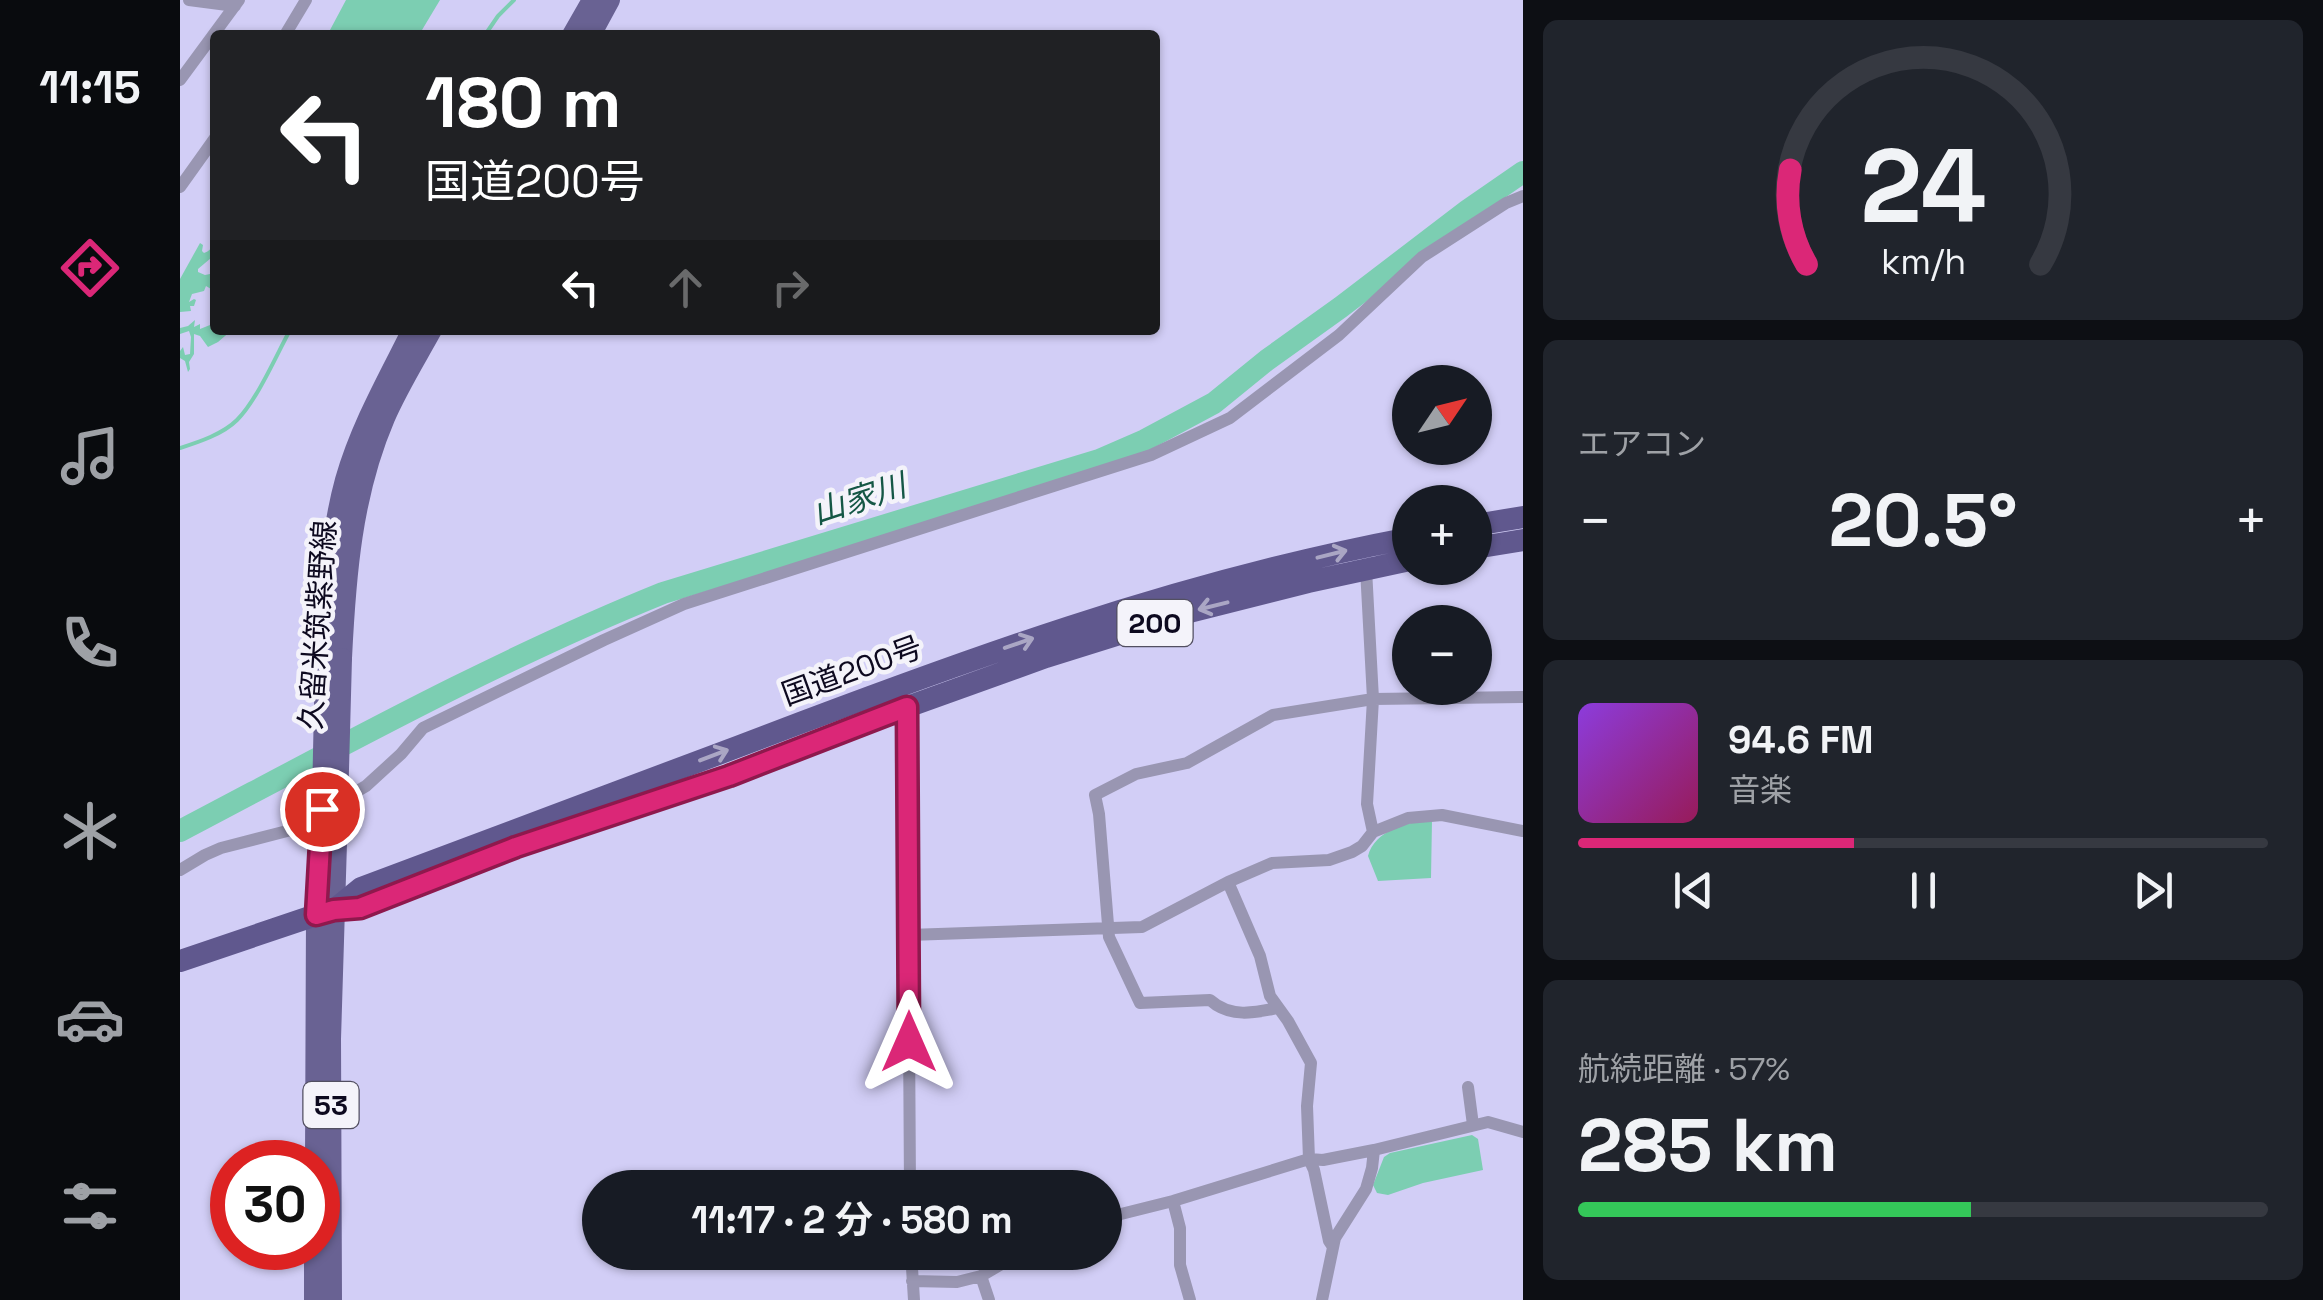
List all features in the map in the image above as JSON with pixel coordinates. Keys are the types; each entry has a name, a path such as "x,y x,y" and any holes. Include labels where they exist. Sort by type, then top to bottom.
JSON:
{"highway":[{"path":"1492,523 1523,518"},
{"path":"1492,545 1523,540"},
{"name":"国道200号","path":"325,912 361,888 1039,636 1192,588 1392,541"},
{"name":"国道200号","path":"180,961 325,912 360,908 516,847 729,776 1046,657 1193,611 1392,564"}],"main road":[{"path":"575,30 592,0"},
{"path":"593,30 610,0"},
{"name":"久留米筑紫野線","path":"316,1140 334,658 327,586 345,480 370,412 409,335"},
{"name":"久留米筑紫野線","path":"334,658 363,482 386,418 429,335"},
{"name":"久留米筑紫野線","path":"325,912 331,1039 332,1300"},
{"path":"314,1270 314,1300"}],"street":[{"path":"189,0 237,3 220,30"},
{"path":"288,30 306,0"},
{"path":"180,80 210,45"},
{"path":"180,186 210,145"},
{"path":"180,870 221,848 291,830 366,786 423,728 684,604 1151,455 1230,418 1339,336 1422,257 1523,196"},
{"path":"1366,569 1374,700 1367,804 1374,832"},
{"path":"1278,1008 1248,1014 1219,1008 1210,1000 1140,1003 1109,938 1096,795 1136,774 1187,763 1273,716 1374,700 1523,697"},
{"path":"907,707 910,1170"},
{"path":"908,935 1142,928 1272,862 1329,860 1352,852 1374,832 1408,818 1442,815 1523,831"},
{"path":"1228,882 1260,956 1270,996 1311,1063 1307,1106 1310,1159 1333,1247"},
{"path":"1468,1087 1473,1126"},
{"path":"1122,1214 1310,1159 1374,1150 1488,1122 1523,1132"},
{"path":"1322,1300 1336,1238 1366,1189 1374,1150"},
{"path":"1173,1202 1180,1228 1180,1266 1190,1300"},
{"path":"912,1270 914,1300"},
{"path":"912,1282 957,1282 991,1270"},
{"path":"981,1276 989,1300"}],"shaded area":[{"path":"346,0 440,0 422,30 330,30"},
{"path":"200,243 202,251 210,248 210,259 198,272 210,274 210,288 206,286 204,291 192,294 189,302 196,300 191,311 180,312 180,279"},
{"path":"195,320 194,327 200,324 200,329 210,325 210,335 226,335 208,347 194,334 194,354 188,372 180,351 183,347 185,355 190,354 191,337 189,331 180,334 180,328"},
{"path":"1432,820 1431,878 1378,881 1368,856 1377,840 1403,825"},
{"path":"1472,1135 1478,1139 1483,1170 1388,1195 1377,1193 1373,1185 1384,1157 1390,1153"}],"waterway":[{"path":"488,30 514,0"},
{"name":"山家川","path":"180,831 479,676 663,593 1099,460 1145,440 1214,403 1523,172"},
{"path":"180,448 218,433 237,420 259,390 287,335"}],"route":[{"path":"322,809 316,915 360,908 516,847 729,776 907,707 909,1042"}]}
